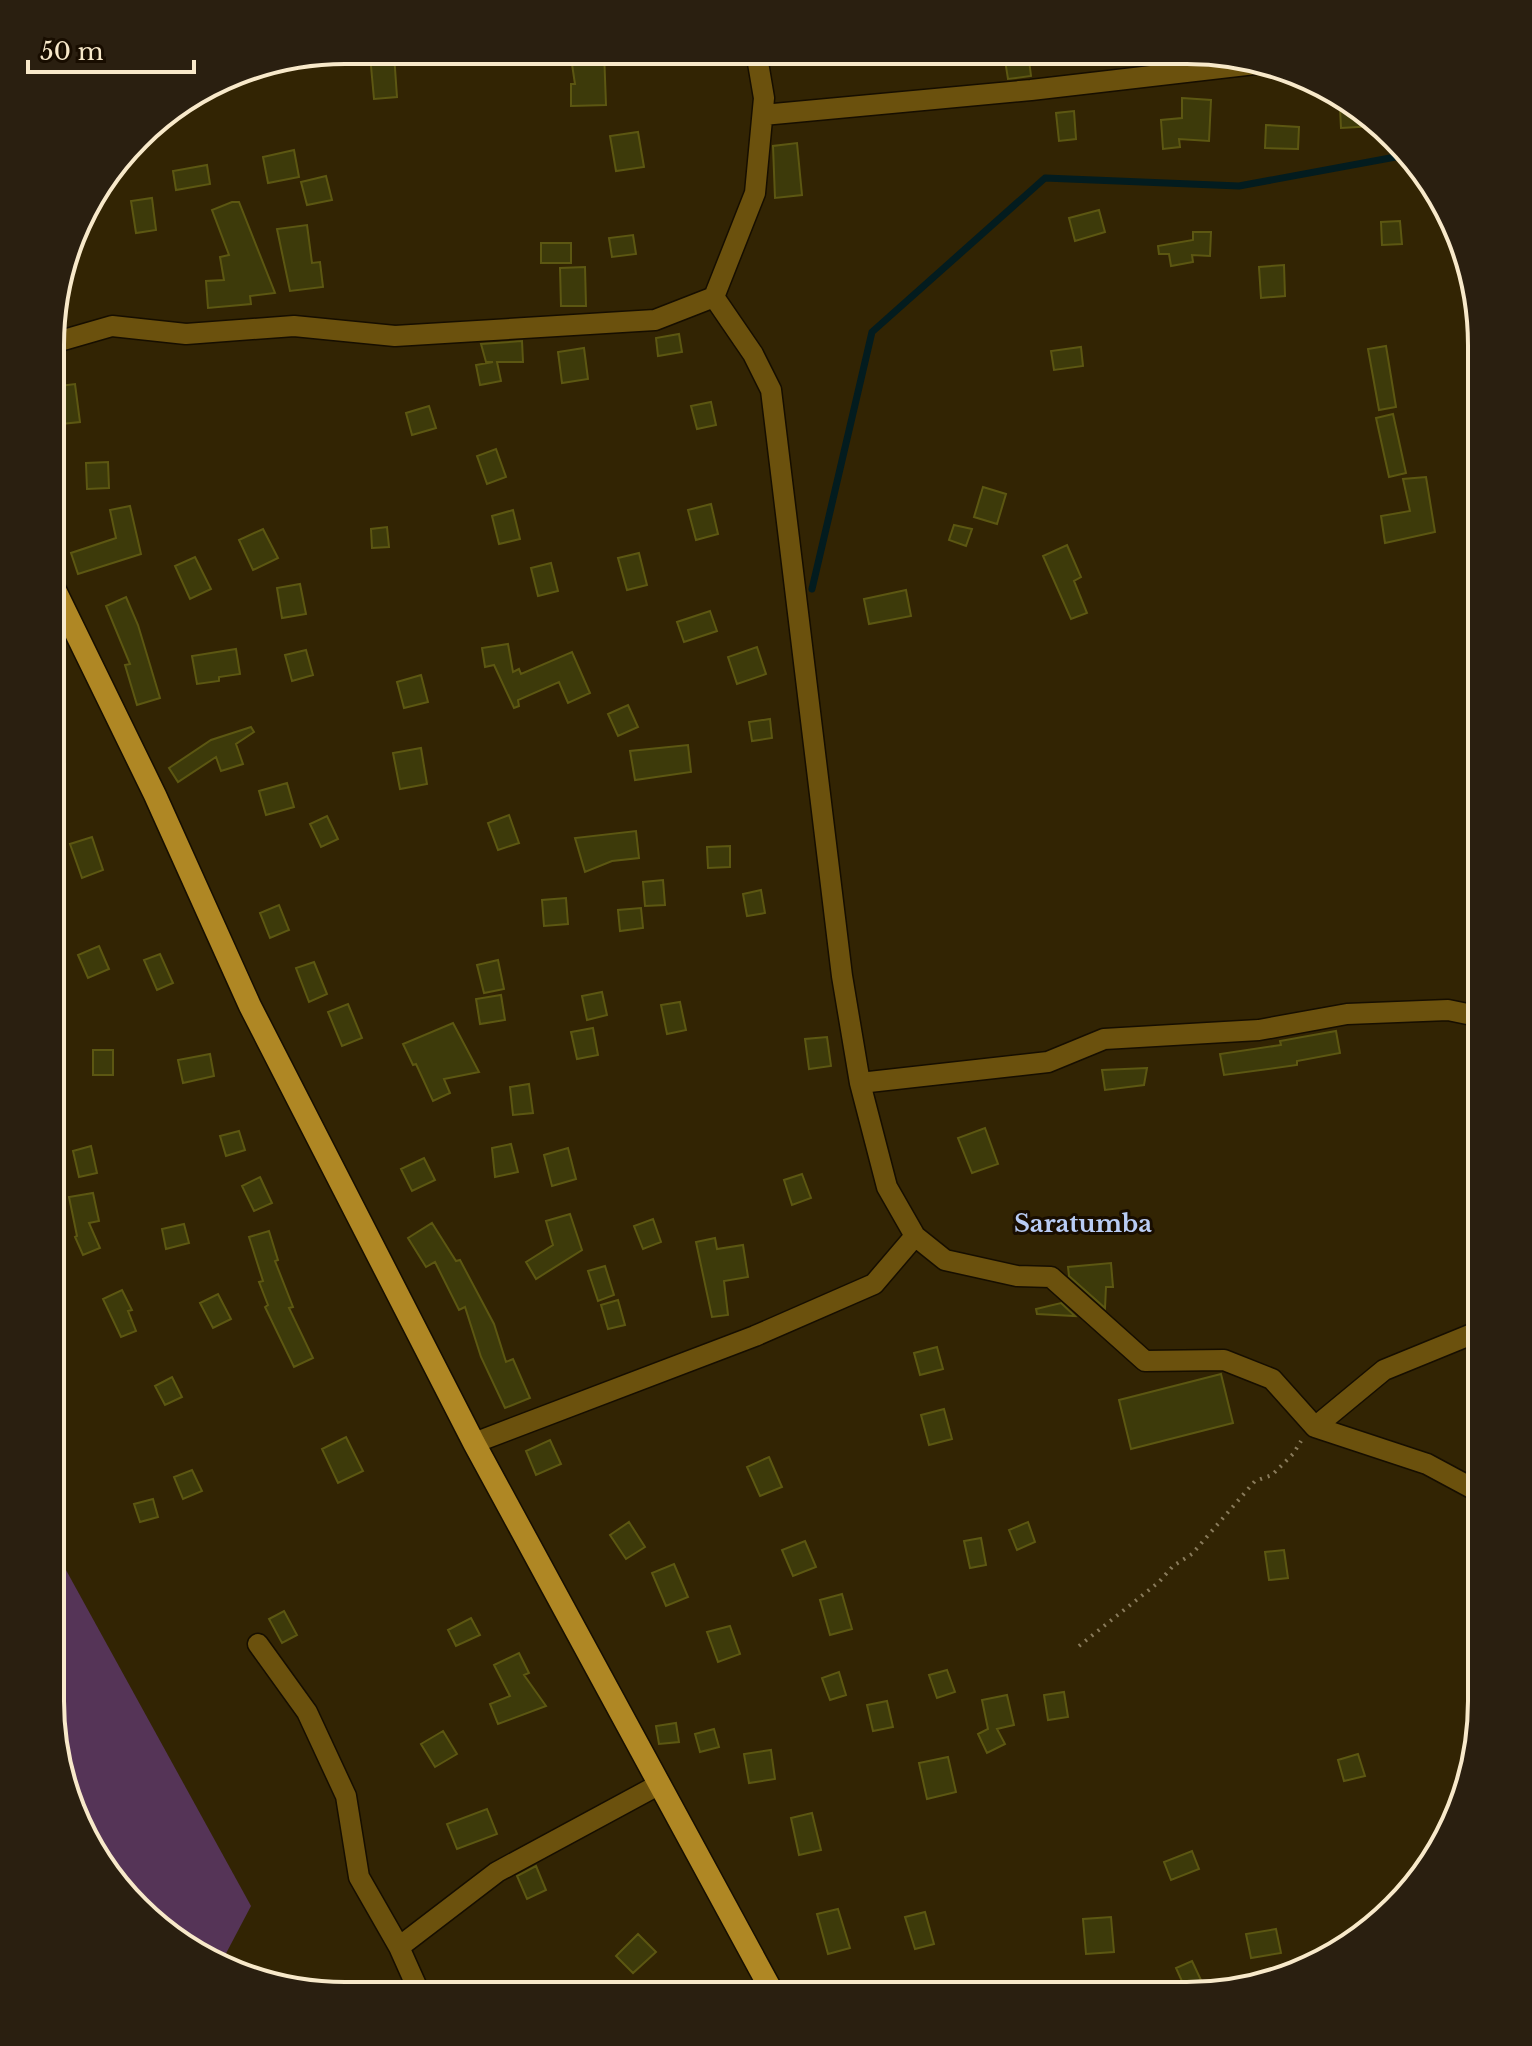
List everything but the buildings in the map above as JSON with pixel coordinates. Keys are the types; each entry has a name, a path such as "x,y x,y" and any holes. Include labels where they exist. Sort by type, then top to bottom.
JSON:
{"main road":[{"path":"64,609 155,795 250,1006 474,1443 767,1982"}],"street":[{"path":"64,340 112,326 186,334 294,326 395,336 655,320 714,297 755,193 764,98 758,64"},
{"path":"763,115 1031,90 1230,67"},
{"path":"714,297 753,354 771,390 842,976 860,1083 887,1187 915,1236 945,1260 1017,1276 1051,1277 1145,1361 1224,1360 1272,1379 1315,1427 1427,1464 1467,1486"},
{"path":"860,1083 1048,1062 1104,1039 1259,1030 1347,1014 1448,1010 1468,1014"},
{"path":"474,1443 755,1336 874,1284 915,1236"},
{"path":"1315,1427 1384,1370 1467,1336"},
{"path":"258,1644 307,1712 346,1796 359,1877 399,1947 415,1982"},
{"path":"399,1947 497,1872 660,1784"}],"path":[{"path":"1079,1646 1159,1582 1173,1566 1192,1554 1255,1481 1272,1475 1315,1427"}],"shaded area":[{"path":"64,1566 251,1906 225,1955 189,1935 146,1900 102,1842 85,1809 66,1738"}],"waterway":[{"path":"812,589 872,332 1045,178 1239,186 1395,157"}],"district":[{"name":"Saratumba","path":"1083,1224"}]}
